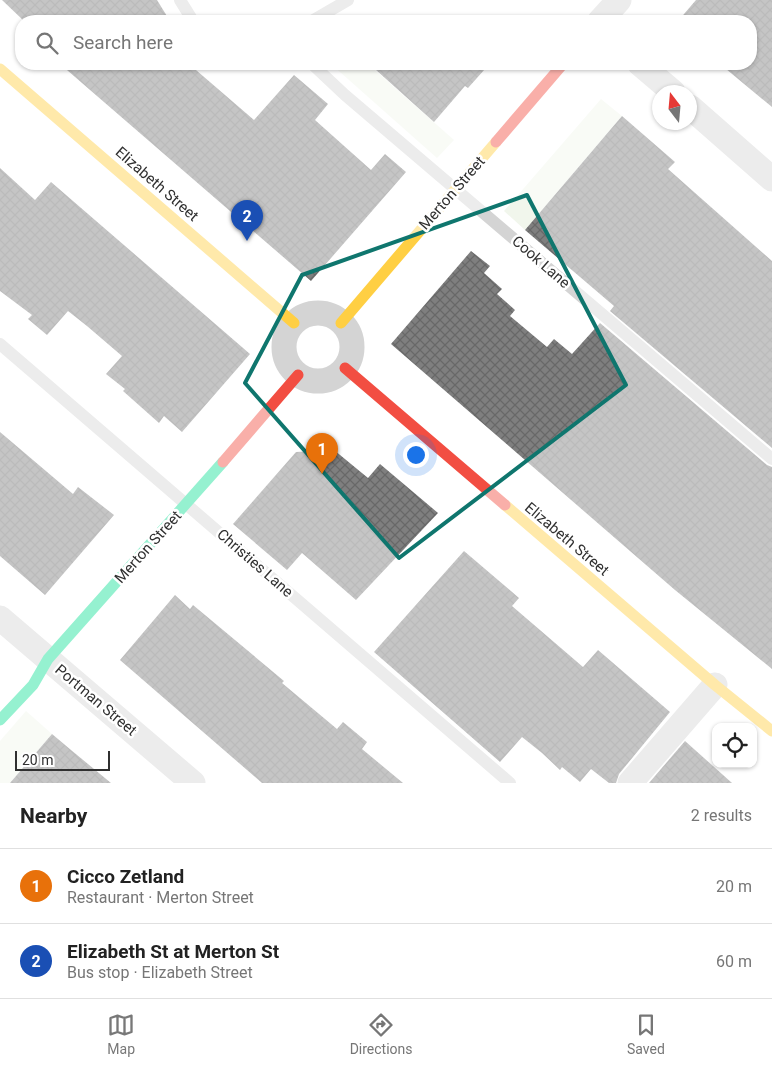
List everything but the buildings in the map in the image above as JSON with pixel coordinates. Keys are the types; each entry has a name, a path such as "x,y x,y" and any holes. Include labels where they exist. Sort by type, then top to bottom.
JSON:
{"street":[{"path":"605,15 619,0"},
{"name":"Elizabeth Street","path":"0,69 294,323"},
{"name":"Merton Street","path":"341,323 558,70"},
{"path":"647,70 665,85"},
{"path":"697,113 772,179"},
{"path":"313,314 323,314 333,317 348,331 352,350 349,360 337,375 328,380 307,380 290,368 284,350 288,330 294,323 313,314"},
{"name":"Elizabeth Street","path":"344,368 715,685 772,731"},
{"name":"Merton Street","path":"0,720 33,685 48,659 187,504 298,375"},
{"name":"Portman Street","path":"0,618 192,783"},
{"path":"630,783 715,685"}],"lane":[{"path":"180,0 189,15"},
{"path":"322,15 348,0"},
{"name":"Cook Lane","path":"319,70 772,459"},
{"name":"Christies Lane","path":"0,344 510,783"}],"highlighted area":[{"path":"527,195 626,385 399,558 245,383 302,275"}],"shaded area":[{"path":"338,70 375,70 454,140 437,158"},
{"path":"601,99 622,116 525,230 504,211"},
{"path":"26,711 52,734 10,783 0,783 0,741"}],"traffic: fast":[{"path":"0,720 33,685 48,659 223,462"}],"traffic: slow":[{"path":"0,69 294,323"},
{"path":"341,323 496,142"},
{"path":"505,505 715,685 772,731"}],"traffic: jam":[{"path":"496,142 558,70"},
{"path":"345,368 505,505"},
{"path":"223,462 298,375"}],"place":[{"name":"Elizabeth St at Merton St","path":"247,241"},
{"name":"Cicco Zetland","path":"322,474"}]}
